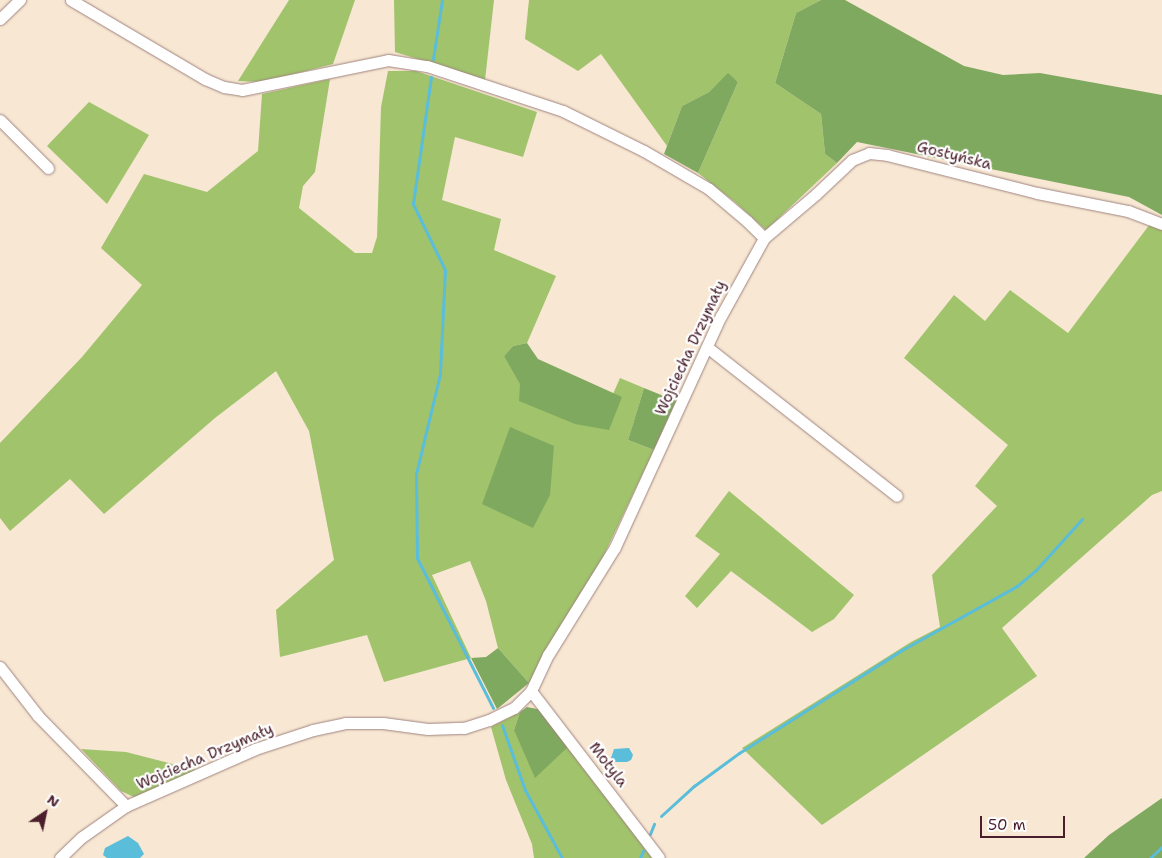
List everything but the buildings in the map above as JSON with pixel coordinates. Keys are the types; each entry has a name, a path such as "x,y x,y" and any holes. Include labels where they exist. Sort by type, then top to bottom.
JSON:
{"street":[{"path":"0,18 20,0"},
{"path":"71,0 205,79 224,87 242,90 388,60 427,66 563,111 644,151 709,189 764,238"},
{"path":"0,120 48,168"},
{"name":"Gostyńska","path":"764,238 852,160 869,153 887,155 1037,193 1128,210 1162,224"},
{"name":"Wojciecha Drzymały","path":"60,858 82,837 126,806 255,749 313,730 345,723 383,723 428,729 464,728 489,720 514,708 531,690 548,655 615,547 707,347 744,273 764,238"},
{"path":"707,347 897,496"},
{"path":"0,667 38,716 126,806"},
{"name":"Motyla","path":"531,690 659,858"}],"green space":[{"path":"289,0 355,0 333,64 263,82 238,81"},
{"path":"394,0 494,0 485,80 395,52"},
{"path":"529,0 821,0 796,13 775,83 821,114 825,154 837,163 766,230 735,202 698,173 738,82 728,74 709,92 682,106 667,146 601,54 578,71 525,39"},
{"path":"821,0 845,0 964,66 1003,75 1040,73 1162,95 1162,215 1129,197 857,142 837,163 825,154 821,114 775,83 796,13"},
{"path":"388,71 416,71 537,112 523,157 455,137 442,200 501,219 494,250 556,276 527,343 513,346 504,356 621,397 613,394 620,378 644,388 628,440 654,450 603,557 529,683 498,648 486,601 470,561 432,575 471,658 384,682 367,635 280,657 276,610 334,560 309,431 276,371 215,418 104,514 70,479 10,531 0,518 0,443 82,357 142,285 101,248 144,174 207,192 258,151 262,94 330,79 315,172 303,186 299,208 355,253 372,253 377,237 381,107"},
{"path":"728,73 738,82 698,173 664,154 682,106 709,92"},
{"path":"89,102 149,135 107,204 47,146"},
{"path":"1150,224 1162,229 1162,491 1152,495 1002,628 1037,676 822,825 742,748 911,642 940,627 932,575 997,506 975,486 1008,445 904,358 954,295 985,321 1010,290 1068,333"},
{"path":"527,343 538,359 622,397 609,430 575,424 519,401 520,384 504,356 513,346"},
{"path":"644,388 676,401 654,450 628,440"},
{"path":"510,427 554,446 550,495 533,528 482,504"},
{"path":"729,491 854,595 834,619 812,632 731,571 697,608 685,596 720,554 695,536"},
{"path":"498,648 529,683 497,709 471,658 486,657"},
{"path":"527,707 542,710 569,746 535,778 514,730 520,712"},
{"path":"520,712 514,730 569,746 652,858 534,858 532,844 506,780 491,727"},
{"path":"81,749 126,752 196,770 136,798 121,791"},
{"path":"1162,798 1162,858 1084,858 1109,835"}],"water":[{"path":"629,748 633,755 631,760 627,762 614,762 611,758 614,749"},
{"path":"128,836 138,843 144,854 140,858 107,858 103,855 105,848"}],"waterway":[{"path":"433,59 442,0"},
{"path":"431,77 413,204 445,270 440,374 416,474 417,558 493,708"},
{"path":"661,816 694,786 739,753 902,650 1017,586 1036,570 1082,519"},
{"path":"502,725 525,790 562,858"},
{"path":"650,834 654,824"},
{"path":"1150,858 1162,847"},
{"path":"640,858 643,851"}]}
